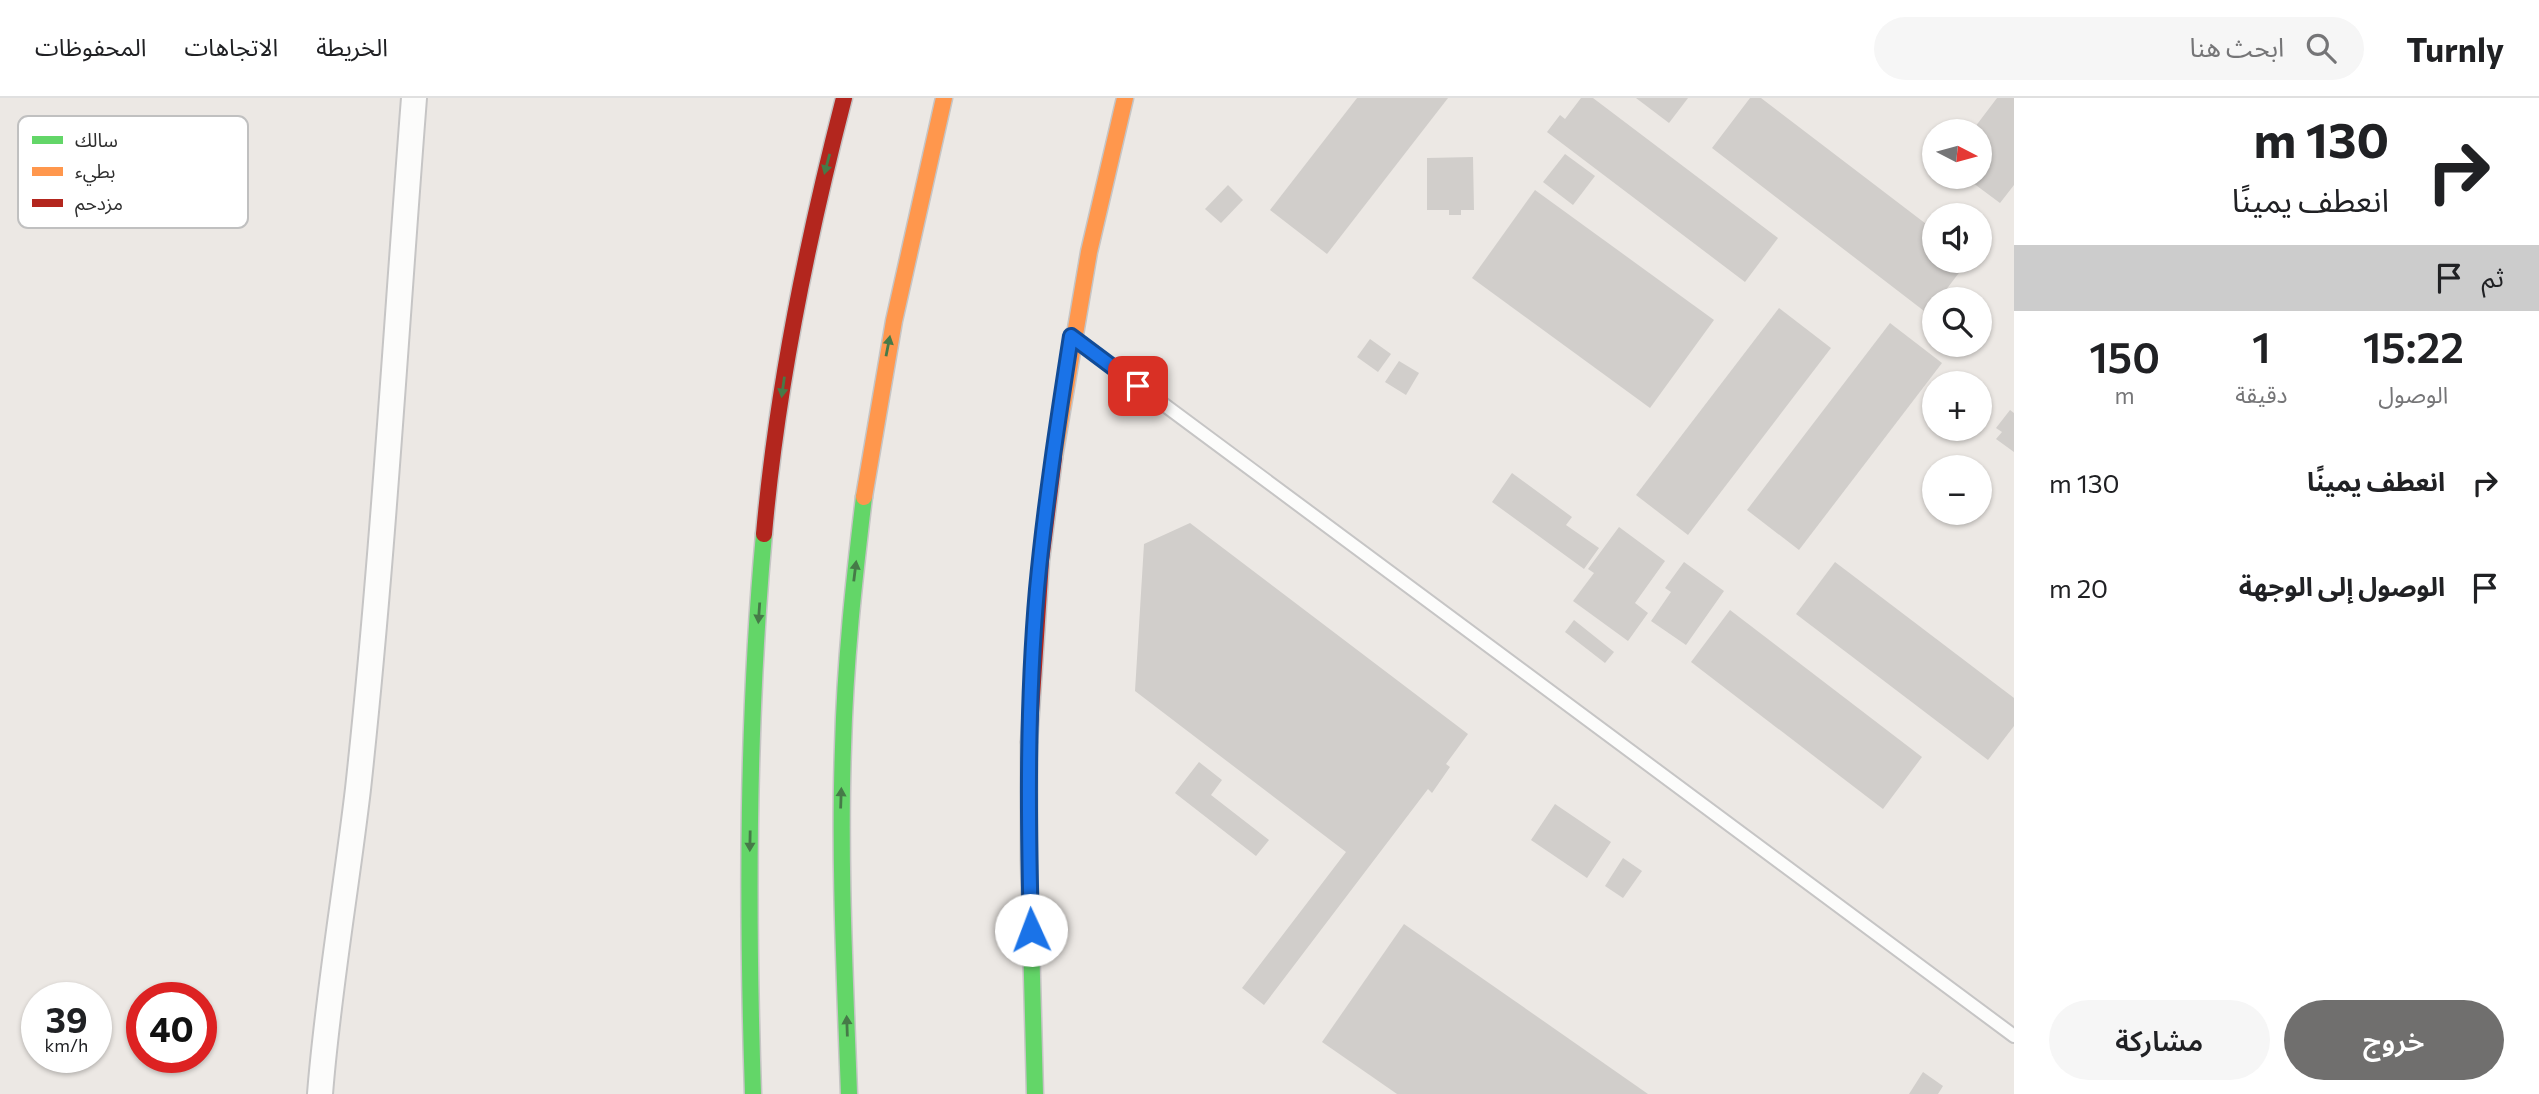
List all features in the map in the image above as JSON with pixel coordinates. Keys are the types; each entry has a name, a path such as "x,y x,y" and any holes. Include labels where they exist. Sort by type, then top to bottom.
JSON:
{"street":[{"path":"320,1094 337,936 358,790 414,98"},
{"path":"753,1094 749,904 751,767 757,629 768,493 791,333 824,175 844,98"},
{"path":"849,1094 841,807 853,587 866,477 883,369 905,260 944,98"},
{"path":"1035,1094 1028,848 1030,719 1037,591 1051,463 1071,336 1125,98"}],"lane":[{"path":"1071,336 2014,1035"}],"building":[{"path":"1357,98 1448,98 1327,254 1270,210"},
{"path":"1581,98 1593,98 1778,238 1745,282 1547,132 1560,115 1565,119"},
{"path":"1636,98 1688,98 1669,123"},
{"path":"1750,98 1761,98 1922,221 1922,273 1959,273 1948,287 1922,287 1922,309 1712,148"},
{"path":"1997,98 2014,98 2014,185 2000,203 1981,189 1992,189 1992,119 1981,119"},
{"path":"1565,154 1595,176 1573,205 1543,182"},
{"path":"1473,157 1474,210 1461,210 1461,215 1449,215 1449,210 1427,210 1427,158"},
{"path":"1228,185 1243,200 1221,223 1205,209"},
{"path":"1535,190 1714,320 1650,408 1472,278"},
{"path":"1779,308 1831,348 1688,535 1636,495"},
{"path":"1890,323 1922,348 1922,357 1934,357 1942,363 1936,371 1922,371 1922,389 1799,550 1747,510"},
{"path":"1370,339 1391,354 1378,372 1357,357"},
{"path":"1399,361 1419,373 1406,395 1385,382"},
{"path":"2010,410 2014,413 2014,452 1996,439 2002,432 1996,428"},
{"path":"1512,473 1572,517 1566,525 1599,548 1584,569 1492,502"},
{"path":"1190,523 1468,734 1446,764 1450,767 1432,793 1428,789 1264,1005 1242,988 1346,852 1135,691 1144,544"},
{"path":"1619,527 1665,561 1635,603 1648,613 1628,641 1573,601 1594,573 1588,569"},
{"path":"1684,562 1724,591 1686,645 1651,621 1671,592 1665,588"},
{"path":"1835,562 2014,698 2014,726 1988,760 1796,614"},
{"path":"1730,610 1922,757 1883,809 1691,662"},
{"path":"1574,620 1614,652 1605,663 1565,632"},
{"path":"1199,762 1222,780 1211,795 1269,840 1256,856 1175,793"},
{"path":"1555,804 1611,842 1587,878 1531,840"},
{"path":"1623,858 1642,871 1623,898 1605,886"},
{"path":"1404,924 1648,1094 1397,1094 1322,1042"},
{"path":"1923,1072 1943,1086 1938,1094 1909,1094"}],"traffic: fast":[{"path":"849,1094 842,877 843,747 850,622 864,497"},
{"path":"753,1094 750,954 751,743 764,534"},
{"path":"1029,742 1035,1094"}],"traffic: slow":[{"path":"864,497 894,321 944,98"},
{"path":"1054,458 1089,252 1125,98"}],"traffic: jam":[{"path":"764,534 777,424 795,314 844,98"},
{"path":"1029,742 1041,561 1054,458"}],"route":[{"path":"1031,930 1028,848 1030,719 1037,591 1051,463 1071,336 1138,386"}]}
